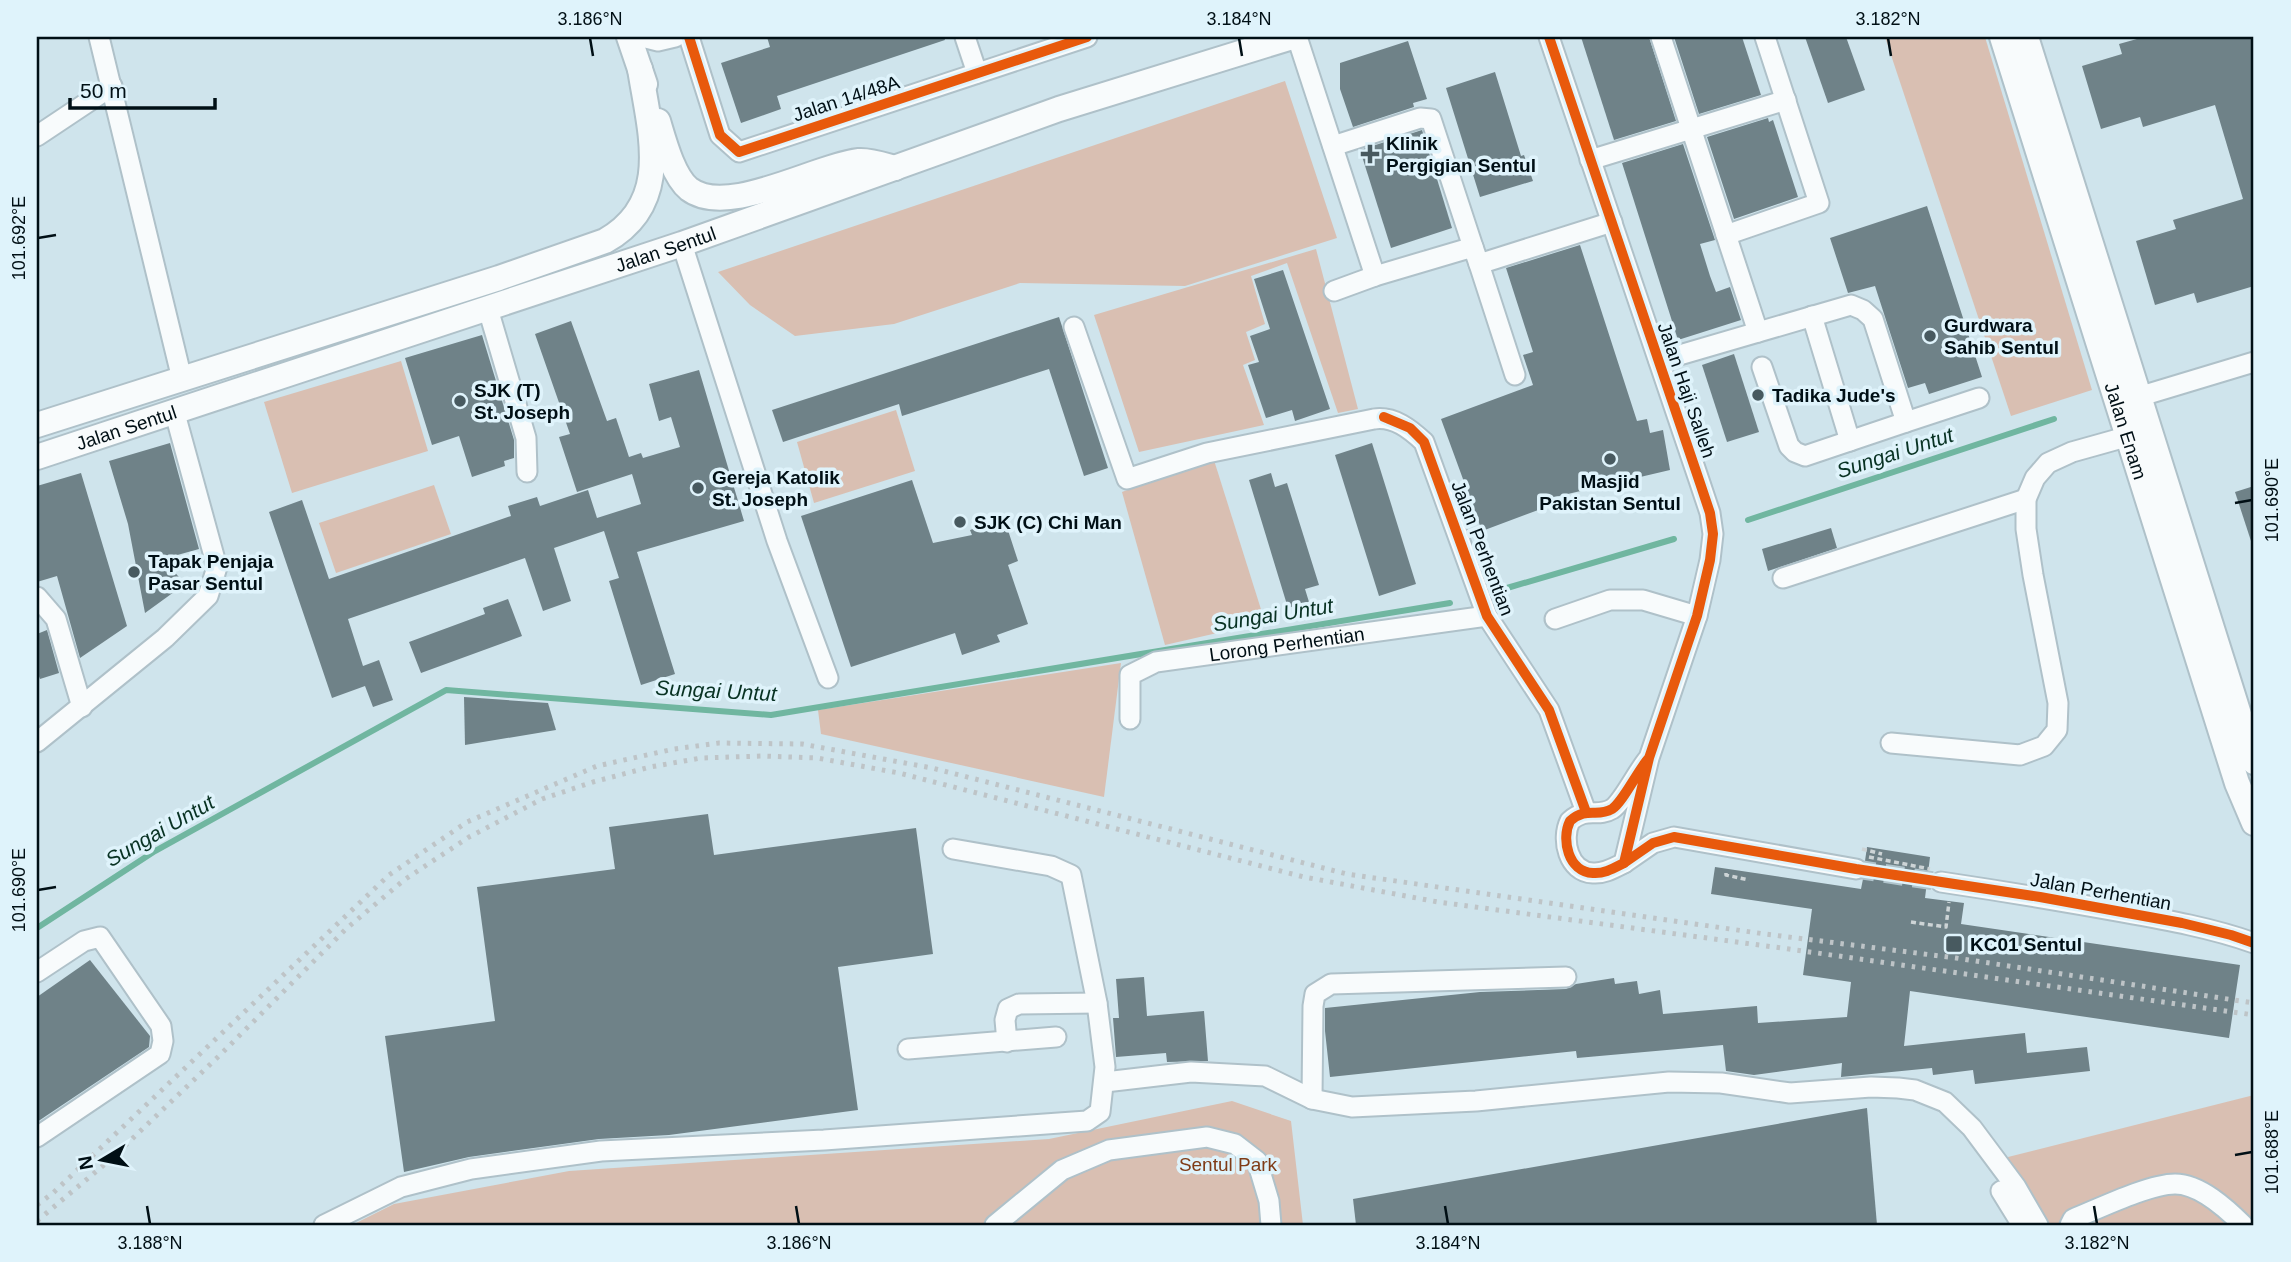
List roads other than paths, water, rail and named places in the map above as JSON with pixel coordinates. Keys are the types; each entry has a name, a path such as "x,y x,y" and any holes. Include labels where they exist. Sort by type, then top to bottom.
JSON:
{"main road":[{"path":"629,37 673,166 688,188 708,197 735,197 860,160 896,168"},
{"name":"Jalan Sentul","path":"37,457 682,244 1059,109 1294,37"},
{"name":"Jalan Enam","path":"2003,37 2139,433 2236,699 2254,762"},
{"name":"Jalan Enam","path":"2026,37 2128,400"},
{"name":"Jalan Sentul","path":"37,425 499,278 605,241 620,233 634,219 644,203 651,183 650,132 640,69"},
{"name":"Jalan Enam","path":"2139,433 2237,783 2254,823"}],"street":[{"path":"99,37 182,379"},
{"path":"642,37 658,41 675,37"},
{"name":"Jalan 14/48A","path":"689,37 720,135 739,152 1087,37"},
{"path":"965,37 977,73"},
{"path":"1294,37 1334,146 1375,276"},
{"name":"Jalan Haji Salleh","path":"1549,37 1710,513 1713,534 1697,616 1649,758 1624,863"},
{"path":"1661,37 1758,332"},
{"path":"1726,235 1819,203 1765,37"},
{"path":"37,136 112,86"},
{"path":"1590,160 1786,100"},
{"path":"1334,146 1420,118 1431,119 1515,375"},
{"path":"1334,291 1375,276 1476,256 1612,222"},
{"path":"682,244 777,541 828,678"},
{"path":"1658,360 1851,305 1874,319 1906,422"},
{"path":"488,309 526,438 527,472"},
{"path":"1812,316 1850,441"},
{"name":"Jalan Perhentian","path":"1074,327 1127,480 1207,453 1384,417 1409,428 1424,442 1487,616 1549,710 1581,813"},
{"path":"2128,400 2254,362"},
{"path":"1762,367 1789,446 1805,456 1979,398"},
{"path":"37,742 165,638 208,596 217,567 174,410"},
{"path":"1891,743 2020,755 2044,746 2057,730 2058,703 2033,575 2026,529 2026,499 2035,478 2049,463 2072,452 2139,433"},
{"path":"1783,578 2026,499"},
{"path":"37,597 56,619 82,707"},
{"path":"1555,619 1610,600 1643,600 1697,616"},
{"name":"Lorong Perhentian","path":"1130,719 1130,675 1156,662 1487,616"},
{"name":"Jalan Haji Salleh","path":"1581,813 1611,810 1649,758"},
{"path":"1581,813 1570,821 1565,838 1577,867 1586,872 1605,872 1624,863 1653,843 1674,837 1856,869"},
{"path":"324,1225 401,1187 471,1169 549,1158 601,1151 824,1140 1087,1121 1100,1112 1105,1082 1097,1003 1071,875 1051,866 953,849"},
{"name":"Jalan Perhentian","path":"1945,889 2040,897 2182,923 2231,934 2254,943"},
{"path":"37,972 84,941 100,937 161,1026 163,1041 160,1054 37,1137"},
{"path":"1312,1099 1313,1006 1315,994 1331,984 1566,977"},
{"path":"1007,1042 1005,1020 1008,1009 1019,1004 1097,1003"},
{"path":"908,1049 1056,1037"},
{"path":"1105,1082 1191,1072 1265,1076 1312,1099 1352,1107 1462,1102 1669,1082 1721,1083 1790,1093 1871,1087 1915,1090 1945,1102 1972,1128 2015,1187 2038,1225"},
{"path":"995,1225 1062,1170 1109,1150 1207,1137 1235,1144 1256,1161 1269,1201 1271,1225"},
{"path":"2070,1225 2073,1219 2138,1193 2176,1184 2197,1191 2214,1201 2244,1225"},
{"path":"2001,1191 2022,1225"}],"waterway":[{"name":"Sungai Untut","path":"1748,520 2054,419"},
{"name":"Sungai Untut","path":"1507,588 1674,539"},
{"name":"Sungai Untut","path":"37,928 155,851 446,690 771,715 1450,603"}],"tunnel":[{"path":"1856,869 1941,882"}],"railway":[{"path":"37,1205 53,1193 389,875 467,822 597,766 674,749 719,743 802,744 932,768 1347,874 1765,934 1956,958 2254,1003"},
{"path":"37,1221 111,1159 346,929 404,880 469,837 542,799 650,767 701,758 817,758 899,773 1304,877 1438,902 2254,1015"}],"place":[{"name":"Klinik Pergigian Sentul","path":"1370,154"},
{"name":"Gurdwara Sahib Sentul","path":"1930,336"},
{"name":"Tadika Jude's","path":"1758,395"},
{"name":"SJK (T) St. Joseph","path":"460,401"},
{"name":"Masjid Pakistan Sentul","path":"1610,459"},
{"name":"Gereja Katolik St. Joseph","path":"698,488"},
{"name":"SJK (C) Chi Man","path":"960,522"},
{"name":"Tapak Penjaja Pasar Sentul","path":"134,572"},
{"name":"KC01 Sentul","path":"1954,944"}],"park label":[{"name":"Sentul Park","path":"1228,1164"}]}
